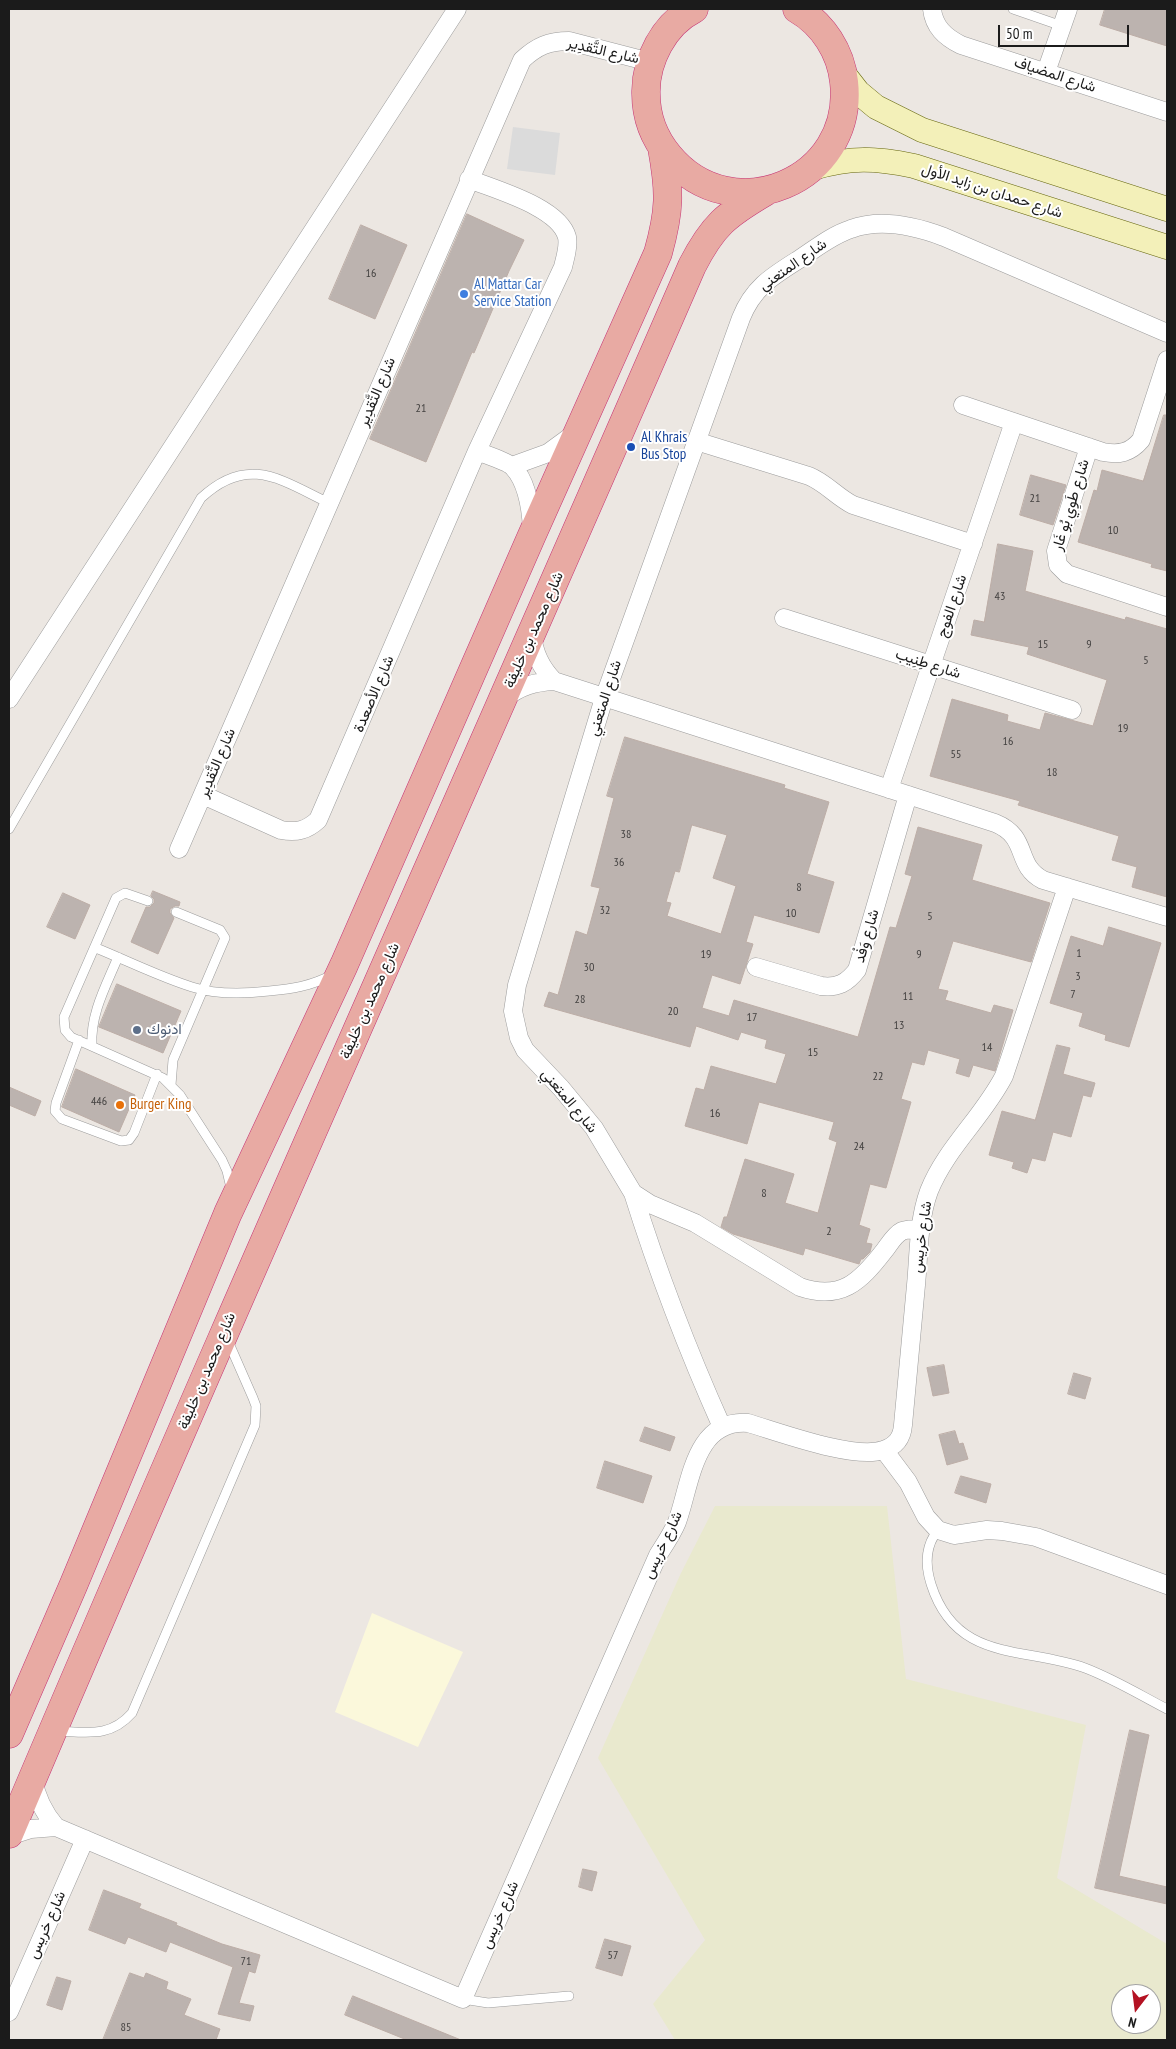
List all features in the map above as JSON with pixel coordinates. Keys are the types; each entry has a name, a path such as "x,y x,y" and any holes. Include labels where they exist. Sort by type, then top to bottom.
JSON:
{"highway":[{"path":"694,9 673,25 660,42 650,62 646,84 646,107 652,128 662,148 677,166 696,180 718,190 741,193 765,192 782,187 798,179 826,153 837,135 846,95 844,74 831,42 824,9"},
{"path":"797,9 819,26 831,42"},
{"path":"9,1734 73,1586 228,1214 344,965 658,253 667,222 669,201 662,148"},
{"name":"شارع محمد بن خليفة","path":"9,1835 224,1331 504,699 692,266 706,239 721,222 739,207 765,192"}],"main road":[{"path":"844,74 858,92 876,107 922,130 1167,209"},
{"name":"شارع حمدان بن زايد الأول","path":"812,168 839,161 862,159 889,161 914,166 1166,248"}],"street":[{"path":"9,699 457,9"},
{"name":"شارع المضياف","path":"932,9 932,16 938,28 949,39 1167,112"},
{"path":"1046,72 1068,9"},
{"name":"شارع التَّقدِير","path":"179,850 522,60 532,50 543,44 569,41 650,62"},
{"name":"شارع الأصعدة","path":"203,795 281,830 301,831 311,827 318,820 477,451 563,267 567,238 563,227 554,216 541,208 469,179"},
{"name":"شارع المتعني","path":"921,1229 907,1230 896,1235 865,1275 858,1281 840,1290 819,1292 800,1287 695,1223 650,1204 633,1193 588,1121 561,1088 525,1050 519,1038 513,1011 517,985 604,698 741,318 754,294 772,277 850,229 884,224 909,226 930,232 1167,333"},
{"path":"963,405 1089,447 1114,454 1126,452 1135,447 1141,440 1167,360"},
{"name":"شارع الفوج","path":"889,789 1014,422"},
{"path":"512,466 548,453 578,431"},
{"path":"696,441 809,476 822,482 839,497 853,505 973,544"},
{"name":"شارع طَوِي بُو غَار","path":"1089,447 1056,551 1058,565 1067,574 1167,607"},
{"path":"477,451 512,466 522,482 528,499 532,517 532,535"},
{"name":"شارع طِنِيب","path":"784,618 1072,710"},
{"path":"532,635 533,646 541,665 554,682"},
{"path":"504,699 517,689 533,683 554,682 908,795 1005,827 1019,841 1024,858 1031,871 1043,880 1167,917"},
{"name":"شارع وَفْد","path":"756,967 821,986 837,986 850,979 857,970 908,795"},
{"name":"شارع خريس","path":"884,1450 895,1444 902,1432 921,1229 929,1192 940,1169 990,1099 1004,1076 1067,887"},
{"path":"633,1193 646,1234 700,1377 722,1427 730,1424 748,1423 832,1447 870,1452 884,1450 908,1482 926,1517 938,1530 954,1535 987,1530 1019,1533 1036,1537 1167,1585"},
{"name":"شارع خريس","path":"463,2000 658,1555 676,1523 702,1445 714,1431 722,1427"},
{"path":"33,1778 34,1789 43,1809 56,1827"},
{"path":"9,1835 32,1829 56,1827 463,2000"},
{"name":"شارع خريس","path":"9,2012 85,1839"}],"lane":[{"path":"1013,9 1062,26"},
{"path":"9,829 201,498 222,481 235,476 262,474 276,477 329,504"},
{"path":"148,901 125,892 118,896 64,1017 64,1024 68,1034 157,1074 180,1095 222,1160 227,1171 231,1193 228,1214"},
{"path":"171,1085 173,1060 224,942 223,933 216,928 176,912"},
{"path":"96,948 193,987 234,993 293,989 308,986 321,981 344,965"},
{"path":"92,1046 92,1025 95,1013 118,957"},
{"path":"78,1040 55,1107 62,1119 121,1142 129,1140 134,1133 157,1074"},
{"path":"52,1731 105,1732 115,1728 132,1713 253,1435 256,1406 224,1331"},
{"path":"938,1530 928,1549 929,1578 940,1606 959,1629 976,1641 996,1649 1053,1659 1086,1669 1167,1709"},
{"path":"463,2000 488,2003 569,1996"}],"shaded area":[{"path":"513,127 560,133 555,175 507,169"},
{"path":"372,1613 463,1652 418,1747 335,1712"}],"green space":[{"path":"715,1506 887,1506 906,1679 1086,1725 1057,1878 1167,1944 1167,2040 675,2040 653,2004 705,1940 598,1758 681,1573"}],"building":[{"path":"1105,9 1167,9 1167,46 1100,25"},
{"path":"467,214 524,240 474,353 472,352 426,462 370,439"},
{"path":"361,225 407,245 375,319 329,299"},
{"path":"1164,415 1167,415 1167,571 1151,567 1152,564 1078,542 1094,490 1097,491 1102,470 1143,481"},
{"path":"1031,475 1066,485 1053,525 1020,515"},
{"path":"998,544 1033,551 1025,591 1125,620 1126,617 1167,629 1167,897 1132,887 1137,867 1112,860 1119,836 1018,805 1020,801 930,776 952,699 1008,715 1007,721 1040,730 1045,713 1093,726 1107,680 1027,654 1029,647 971,635 974,620 984,622"},
{"path":"625,737 785,785 784,788 829,802 807,874 834,882 819,933 754,915 746,942 753,944 740,984 712,975 702,1008 729,1016 734,1000 858,1037 890,927 896,928 912,876 905,874 918,827 982,845 972,880 1050,903 1031,962 953,941 938,989 948,991 945,1000 991,1013 994,1005 1013,1010 995,1071 973,1065 969,1077 956,1073 960,1059 928,1050 924,1065 912,1062 901,1099 911,1102 886,1188 870,1184 859,1225 870,1229 866,1243 872,1244 870,1252 861,1259 859,1264 805,1248 803,1255 733,1234 721,1227 724,1217 727,1217 745,1159 794,1174 785,1203 818,1213 837,1142 829,1139 834,1122 759,1102 747,1144 685,1126 696,1088 704,1090 711,1066 776,1084 786,1054 765,1048 767,1040 741,1032 738,1040 696,1026 690,1047 544,1006 549,992 558,995 576,931 587,935 600,888 591,886 614,798 607,796","holes":["692,825 727,835 713,878 736,886 721,934 667,916 671,903 666,902 675,871 679,872"]},
{"path":"153,891 180,902 179,906 170,909 170,913 174,918 158,954 131,942 146,907 150,907 154,903 154,899 151,896"},
{"path":"63,893 90,905 75,939 47,927"},
{"path":"1109,927 1161,943 1129,1047 1105,1040 1106,1035 1079,1026 1083,1013 1050,1003 1071,936 1103,946"},
{"path":"117,984 181,1011 163,1053 99,1027"},
{"path":"1057,1045 1070,1048 1063,1074 1095,1083 1091,1097 1083,1095 1071,1137 1053,1132 1045,1161 1032,1158 1027,1173 1012,1168 1014,1162 989,1155 1002,1111 1035,1120"},
{"path":"76,1069 135,1095 119,1132 62,1107"},
{"path":"9,1087 41,1101 35,1116 9,1105"},
{"path":"944,1365 949,1393 933,1396 927,1368"},
{"path":"1074,1373 1091,1378 1085,1399 1068,1394"},
{"path":"645,1427 675,1437 670,1451 640,1441"},
{"path":"955,1431 959,1444 963,1443 968,1459 947,1465 939,1435"},
{"path":"605,1461 652,1476 643,1503 597,1488"},
{"path":"961,1476 991,1484 986,1503 955,1493"},
{"path":"1130,1730 1149,1735 1119,1876 1167,1887 1167,1904 1095,1888"},
{"path":"583,1869 597,1872 592,1891 579,1887"},
{"path":"104,1890 141,1904 139,1908 177,1923 176,1925 222,1944 260,1955 255,1973 249,1971 239,2003 254,2006 250,2021 218,2014 233,1967 170,1942 166,1952 128,1937 125,1944 89,1930"},
{"path":"605,1939 631,1946 622,1976 596,1968"},
{"path":"130,1973 144,1978 146,1973 168,1982 166,1989 191,1999 184,2015 220,2029 216,2040 103,2040"},
{"path":"57,1977 71,1981 62,2010 47,2005"},
{"path":"353,1996 461,2040 407,2040 345,2015"}],"place":[{"name":"Al Mattar Car Service Station","path":"464,294"},
{"name":"Al Khrais Bus Stop","path":"631,447"},
{"name":"ادنوك","path":"137,1030"},
{"name":"Burger King","path":"120,1105"}]}
